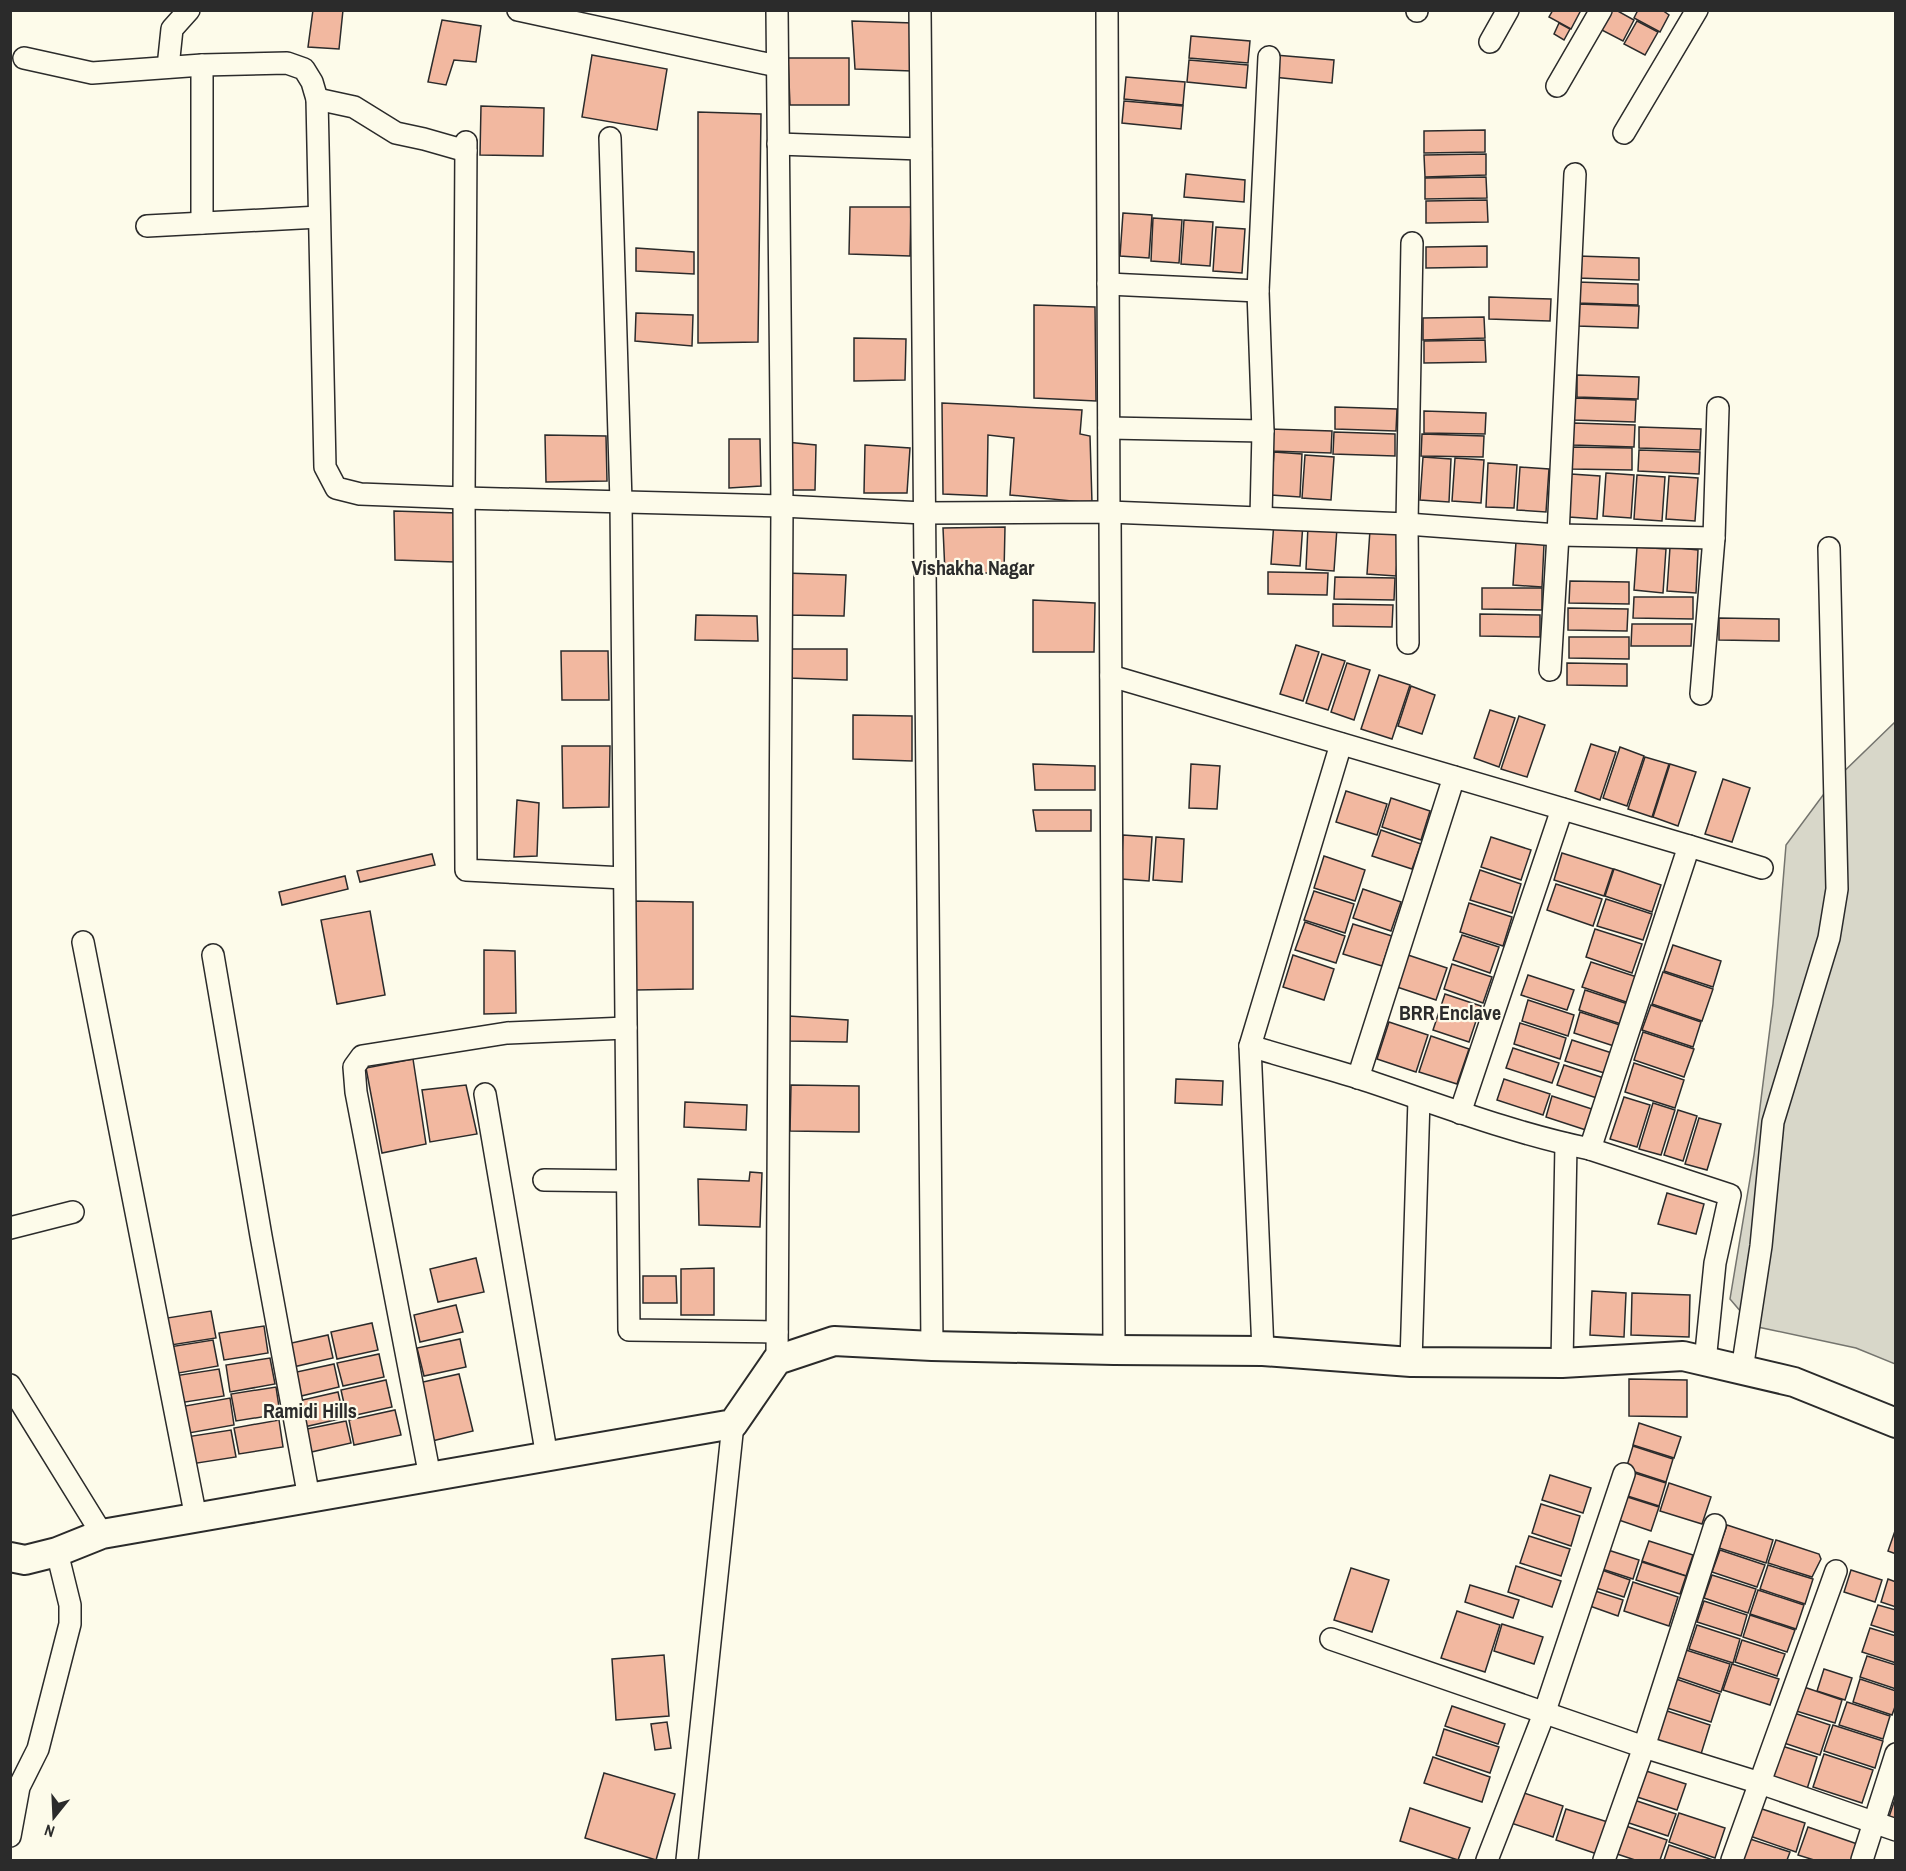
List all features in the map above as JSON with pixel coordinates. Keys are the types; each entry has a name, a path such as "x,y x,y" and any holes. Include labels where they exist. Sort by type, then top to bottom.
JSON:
{"street":[{"path":"168,67 172,29 189,10"},
{"path":"518,10 586,18 777,66"},
{"path":"687,1860 733,1424 777,1360 782,506 777,10"},
{"path":"920,10 932,1346"},
{"path":"1107,10 1114,1350"},
{"path":"1490,42 1508,10"},
{"path":"1557,86 1600,10"},
{"path":"1624,133 1697,10"},
{"path":"1261,517 1263,431 1258,291 1269,57"},
{"path":"24,58 92,73 202,65 287,63 304,69 312,82 316,99 325,467 336,488 360,494 464,498 782,506 924,513 1110,513 1261,517 1407,524 1558,535 1714,538"},
{"path":"202,65 202,223"},
{"path":"316,99 354,107 396,133 466,147 464,498 466,870 624,878"},
{"path":"610,138 621,502 629,1330 777,1332"},
{"path":"778,144 921,149"},
{"path":"1550,670 1575,174"},
{"path":"147,226 319,217"},
{"path":"1407,643 1412,243"},
{"path":"1108,284 1258,291"},
{"path":"1701,694 1714,538 1718,408"},
{"path":"1109,428 1263,431"},
{"path":"1742,1370 1761,1246 1773,1122 1829,938 1837,889 1829,548"},
{"path":"1111,676 1762,868"},
{"path":"1263,1351 1250,1046 1341,744"},
{"path":"1358,1078 1454,777"},
{"path":"1460,1113 1562,809"},
{"path":"1590,1149 1689,846"},
{"path":"83,942 196,1518"},
{"path":"213,955 309,1498"},
{"path":"430,1477 356,1092 354,1067 362,1056 507,1033 626,1028"},
{"path":"1250,1046 1358,1078 1460,1113 1590,1149 1730,1195 1714,1263 1705,1362"},
{"path":"485,1094 547,1457"},
{"path":"1411,1362 1419,1099"},
{"path":"1562,1363 1566,1144"},
{"path":"544,1180 627,1181"},
{"path":"10,1228 73,1212"},
{"path":"777,1360 834,1341 932,1346 1263,1351 1411,1362 1562,1363 1683,1356 1794,1382 1896,1423"},
{"path":"10,1385 102,1534"},
{"path":"10,1557 25,1560 57,1552 102,1534 733,1424"},
{"path":"1486,1860 1545,1711 1624,1474"},
{"path":"1604,1860 1644,1747 1715,1525"},
{"path":"10,1836 19,1787 38,1749 70,1624 70,1605 57,1552"},
{"path":"1732,1860 1836,1571"},
{"path":"1331,1639 1644,1747 1760,1783 1896,1830"},
{"path":"1862,1860 1896,1754"}],"shaded area":[{"path":"1895,722 1895,1364 1856,1348 1753,1326 1730,1299 1754,1155 1773,1004 1786,845 1832,783"}],"building":[{"path":"313,10 343,10 339,49 308,47"},
{"path":"1553,10 1581,10 1571,29 1549,17"},
{"path":"1602,10 1616,10 1634,20 1623,41 1594,26"},
{"path":"1638,10 1662,10 1669,15 1660,32 1634,18"},
{"path":"442,20 481,26 476,62 454,60 446,85 428,82"},
{"path":"852,21 913,23 912,71 855,69"},
{"path":"1637,21 1658,32 1645,55 1624,44"},
{"path":"1559,23 1570,29 1564,40 1554,34"},
{"path":"1191,36 1250,41 1248,63 1189,58"},
{"path":"592,55 667,69 657,130 582,117"},
{"path":"1275,55 1334,60 1332,83 1273,77"},
{"path":"788,58 849,58 849,105 790,105"},
{"path":"1189,60 1248,65 1246,88 1187,82"},
{"path":"1126,77 1185,82 1183,105 1124,99"},
{"path":"1124,101 1183,106 1181,129 1122,123"},
{"path":"481,106 544,108 543,156 480,155"},
{"path":"698,112 761,114 758,342 698,343"},
{"path":"1485,130 1485,152 1424,153 1424,131"},
{"path":"1486,154 1486,175 1425,177 1424,155"},
{"path":"1186,174 1245,180 1244,202 1184,197"},
{"path":"1486,177 1487,198 1425,199 1425,178"},
{"path":"1487,200 1488,222 1426,223 1426,201"},
{"path":"850,207 911,207 910,256 849,254"},
{"path":"1123,213 1152,215 1149,258 1120,256"},
{"path":"1153,218 1182,220 1179,263 1151,261"},
{"path":"1184,220 1213,222 1210,266 1181,264"},
{"path":"1216,227 1245,229 1242,273 1213,271"},
{"path":"1487,246 1487,267 1426,268 1426,247"},
{"path":"636,248 694,252 694,274 636,271"},
{"path":"1578,256 1639,258 1639,280 1577,278"},
{"path":"1577,282 1638,284 1638,305 1577,303"},
{"path":"1489,297 1551,299 1550,321 1489,319"},
{"path":"1577,304 1639,306 1638,328 1577,326"},
{"path":"1034,305 1095,307 1096,401 1034,398"},
{"path":"636,313 693,315 692,346 635,341"},
{"path":"1484,317 1485,338 1423,340 1423,318"},
{"path":"854,338 906,339 905,380 854,381"},
{"path":"1485,340 1486,362 1424,363 1424,341"},
{"path":"1577,375 1639,377 1638,399 1577,397"},
{"path":"1574,398 1636,400 1635,422 1574,420"},
{"path":"942,403 1082,410 1080,434 1090,436 1092,503 1010,495 1014,438 988,435 987,496 943,494"},
{"path":"1335,407 1397,409 1396,431 1335,429"},
{"path":"1424,411 1486,413 1485,434 1424,433"},
{"path":"1573,423 1635,425 1634,447 1572,445"},
{"path":"1639,427 1701,429 1700,450 1639,448"},
{"path":"1270,429 1332,431 1331,453 1270,451"},
{"path":"1334,432 1395,434 1395,456 1333,454"},
{"path":"1422,434 1484,436 1483,457 1421,456"},
{"path":"545,435 606,436 607,481 546,482"},
{"path":"729,439 760,439 761,486 729,488"},
{"path":"786,442 816,445 815,490 787,490"},
{"path":"865,445 910,448 907,493 864,493"},
{"path":"1571,447 1632,448 1632,470 1570,469"},
{"path":"1639,450 1700,452 1699,474 1638,471"},
{"path":"1274,452 1302,454 1300,497 1271,495"},
{"path":"1305,455 1334,457 1331,500 1302,498"},
{"path":"1423,457 1451,459 1449,502 1420,500"},
{"path":"1455,458 1484,460 1481,503 1452,501"},
{"path":"1488,463 1517,465 1514,508 1486,507"},
{"path":"1520,467 1549,469 1546,512 1517,510"},
{"path":"1606,473 1634,475 1631,518 1603,516"},
{"path":"1571,474 1600,476 1597,519 1569,517"},
{"path":"1637,475 1665,477 1662,521 1634,519"},
{"path":"1669,476 1698,478 1695,521 1666,519"},
{"path":"394,511 457,513 455,562 395,560"},
{"path":"1274,521 1303,523 1300,566 1271,564"},
{"path":"1308,526 1337,528 1334,571 1306,569"},
{"path":"1005,527 1004,573 945,573 943,528"},
{"path":"1370,530 1399,533 1396,576 1367,574"},
{"path":"1516,542 1544,544 1542,587 1513,585"},
{"path":"1637,547 1666,549 1663,593 1634,590"},
{"path":"1670,547 1698,550 1696,593 1667,591"},
{"path":"1268,572 1328,573 1327,595 1268,594"},
{"path":"785,573 846,575 844,616 785,615"},
{"path":"1335,577 1395,578 1394,600 1334,599"},
{"path":"1570,581 1629,582 1629,604 1569,603"},
{"path":"1482,588 1542,588 1542,610 1482,609"},
{"path":"1634,597 1693,597 1693,619 1633,618"},
{"path":"1033,600 1095,603 1094,652 1033,652"},
{"path":"1333,604 1393,605 1392,627 1333,626"},
{"path":"1568,608 1628,609 1627,631 1568,630"},
{"path":"1480,614 1540,615 1540,637 1480,636"},
{"path":"696,615 757,616 758,641 695,640"},
{"path":"1719,618 1779,619 1779,641 1719,640"},
{"path":"1632,624 1692,624 1691,646 1631,646"},
{"path":"1569,637 1629,637 1629,659 1569,658"},
{"path":"1296,645 1319,652 1303,701 1280,694"},
{"path":"791,649 847,649 847,680 789,678"},
{"path":"561,651 608,651 609,700 562,700"},
{"path":"1322,654 1345,661 1328,710 1306,703"},
{"path":"1347,663 1370,670 1354,720 1331,712"},
{"path":"1567,663 1627,664 1627,686 1567,685"},
{"path":"1379,675 1410,685 1392,739 1361,729"},
{"path":"1411,686 1435,695 1422,734 1398,726"},
{"path":"1490,710 1515,718 1499,767 1474,758"},
{"path":"853,715 912,716 912,761 853,759"},
{"path":"1519,716 1545,725 1527,777 1501,769"},
{"path":"1591,744 1616,752 1600,800 1575,791"},
{"path":"562,746 610,746 609,807 563,808"},
{"path":"1620,747 1644,756 1627,806 1603,798"},
{"path":"1645,757 1669,764 1652,817 1628,809"},
{"path":"1033,764 1095,766 1095,790 1035,790"},
{"path":"1191,764 1220,766 1217,809 1189,808"},
{"path":"1670,764 1696,772 1678,826 1653,817"},
{"path":"1723,779 1750,788 1732,842 1705,834"},
{"path":"1346,791 1387,804 1377,835 1336,822"},
{"path":"1391,798 1430,811 1421,840 1382,827"},
{"path":"517,800 539,803 537,856 514,857"},
{"path":"1033,810 1091,810 1091,831 1036,831"},
{"path":"1381,830 1421,844 1412,869 1372,856"},
{"path":"1123,835 1152,837 1149,881 1121,879"},
{"path":"1156,837 1184,839 1182,882 1153,880"},
{"path":"1491,837 1531,850 1521,880 1481,867"},
{"path":"1562,853 1613,869 1604,896 1554,880"},
{"path":"432,854 435,865 360,882 357,871"},
{"path":"1324,856 1365,870 1355,901 1314,888"},
{"path":"1614,869 1661,885 1652,912 1605,896"},
{"path":"1480,870 1521,884 1512,913 1470,900"},
{"path":"345,876 348,889 282,905 279,892"},
{"path":"1556,884 1602,899 1593,926 1547,910"},
{"path":"1363,889 1401,902 1391,931 1353,918"},
{"path":"1314,891 1354,904 1345,933 1304,920"},
{"path":"1606,899 1652,914 1643,940 1597,926"},
{"path":"631,901 693,902 693,989 635,990"},
{"path":"1469,903 1512,917 1503,946 1460,932"},
{"path":"370,911 385,995 337,1004 321,920"},
{"path":"1305,922 1345,936 1336,963 1295,950"},
{"path":"1353,924 1392,936 1382,966 1343,954"},
{"path":"1595,929 1642,944 1632,973 1586,957"},
{"path":"1462,935 1499,947 1490,973 1453,960"},
{"path":"1673,945 1721,961 1713,987 1664,971"},
{"path":"484,950 515,951 516,1013 484,1014"},
{"path":"1293,955 1334,969 1324,1000 1283,987"},
{"path":"1408,955 1447,968 1436,1000 1397,987"},
{"path":"1591,962 1640,978 1632,1004 1582,987"},
{"path":"1452,964 1492,977 1483,1003 1444,989"},
{"path":"1663,972 1713,989 1702,1021 1652,1004"},
{"path":"1528,975 1574,990 1567,1010 1521,995"},
{"path":"1585,990 1631,1005 1624,1025 1579,1010"},
{"path":"1445,994 1481,1006 1469,1042 1433,1030"},
{"path":"1528,1000 1574,1015 1568,1036 1522,1021"},
{"path":"1651,1005 1701,1022 1693,1047 1642,1030"},
{"path":"1580,1012 1626,1027 1620,1048 1574,1033"},
{"path":"789,1016 848,1020 847,1042 788,1041"},
{"path":"1389,1022 1428,1035 1416,1072 1377,1059"},
{"path":"1520,1023 1566,1038 1560,1059 1514,1044"},
{"path":"1643,1032 1694,1049 1684,1077 1634,1060"},
{"path":"1431,1036 1469,1049 1457,1084 1419,1072"},
{"path":"1572,1040 1618,1055 1611,1075 1565,1061"},
{"path":"1513,1048 1559,1063 1552,1083 1506,1068"},
{"path":"413,1059 426,1144 382,1153 366,1068"},
{"path":"1634,1063 1684,1080 1675,1108 1625,1092"},
{"path":"1564,1065 1610,1080 1603,1100 1557,1085"},
{"path":"1176,1079 1223,1081 1222,1105 1175,1103"},
{"path":"1504,1079 1550,1094 1543,1115 1497,1100"},
{"path":"466,1085 477,1134 430,1142 422,1090"},
{"path":"791,1085 859,1086 859,1132 790,1131"},
{"path":"1552,1096 1598,1111 1592,1132 1546,1117"},
{"path":"1624,1097 1650,1105 1637,1147 1610,1139"},
{"path":"685,1102 747,1105 746,1130 684,1127"},
{"path":"1653,1103 1675,1110 1661,1155 1639,1149"},
{"path":"1678,1110 1697,1116 1683,1161 1664,1155"},
{"path":"1699,1118 1721,1124 1707,1170 1685,1164"},
{"path":"750,1172 762,1173 760,1227 699,1225 698,1179 749,1181"},
{"path":"1667,1193 1704,1204 1696,1234 1658,1224"},
{"path":"476,1258 484,1292 438,1302 430,1269"},
{"path":"714,1268 714,1315 681,1315 681,1269"},
{"path":"643,1276 676,1276 677,1303 643,1303"},
{"path":"1592,1291 1626,1293 1624,1337 1590,1335"},
{"path":"1632,1293 1690,1295 1689,1337 1631,1335"},
{"path":"456,1305 463,1332 420,1342 414,1315"},
{"path":"211,1311 216,1338 171,1345 167,1318"},
{"path":"372,1323 378,1350 337,1359 331,1332"},
{"path":"264,1326 268,1353 224,1360 219,1333"},
{"path":"328,1335 333,1358 293,1367 287,1344"},
{"path":"460,1339 466,1367 424,1376 417,1348"},
{"path":"213,1340 218,1366 173,1374 169,1347"},
{"path":"379,1354 384,1377 343,1386 337,1363"},
{"path":"270,1358 275,1384 230,1392 226,1365"},
{"path":"334,1364 339,1387 297,1397 292,1373"},
{"path":"219,1369 224,1396 179,1403 174,1376"},
{"path":"459,1374 473,1431 428,1442 414,1384"},
{"path":"1629,1379 1687,1380 1687,1417 1629,1416"},
{"path":"386,1380 392,1407 347,1417 341,1390"},
{"path":"276,1387 280,1414 236,1421 231,1394"},
{"path":"338,1392 344,1418 304,1427 298,1401"},
{"path":"230,1398 234,1425 189,1433 185,1406"},
{"path":"395,1410 401,1435 354,1445 349,1420"},
{"path":"279,1420 283,1447 239,1454 234,1428"},
{"path":"346,1421 351,1443 307,1453 302,1430"},
{"path":"1639,1423 1681,1437 1674,1458 1633,1445"},
{"path":"231,1430 236,1457 191,1464 186,1437"},
{"path":"1633,1446 1673,1459 1666,1482 1626,1469"},
{"path":"1625,1470 1666,1483 1659,1506 1618,1493"},
{"path":"1550,1475 1591,1488 1583,1513 1542,1500"},
{"path":"1669,1483 1711,1497 1702,1524 1660,1511"},
{"path":"1618,1494 1659,1507 1651,1531 1610,1517"},
{"path":"1541,1504 1580,1516 1571,1546 1532,1533"},
{"path":"1727,1525 1773,1540 1766,1563 1719,1548"},
{"path":"1896,1528 1896,1554 1888,1551"},
{"path":"1529,1536 1570,1549 1561,1576 1520,1563"},
{"path":"1776,1540 1819,1554 1821,1559 1812,1577 1768,1563"},
{"path":"1649,1541 1693,1555 1686,1576 1642,1561"},
{"path":"1605,1549 1639,1560 1633,1579 1599,1568"},
{"path":"1720,1550 1765,1565 1757,1587 1712,1572"},
{"path":"1642,1562 1686,1576 1680,1594 1636,1580"},
{"path":"1768,1565 1813,1579 1805,1604 1760,1589"},
{"path":"1516,1566 1561,1581 1552,1607 1508,1592"},
{"path":"1351,1568 1389,1580 1372,1632 1334,1620"},
{"path":"1599,1569 1630,1580 1624,1597 1593,1587"},
{"path":"1851,1570 1882,1580 1875,1602 1844,1592"},
{"path":"1712,1575 1756,1589 1748,1613 1704,1598"},
{"path":"1888,1579 1896,1582 1896,1607 1881,1602"},
{"path":"1633,1582 1678,1597 1669,1626 1624,1611"},
{"path":"1470,1585 1519,1600 1513,1618 1465,1602"},
{"path":"1592,1590 1623,1600 1618,1616 1587,1605"},
{"path":"1758,1590 1804,1605 1796,1629 1750,1614"},
{"path":"1704,1601 1747,1615 1741,1636 1697,1622"},
{"path":"1878,1605 1896,1610 1896,1633 1871,1625"},
{"path":"1457,1611 1500,1625 1485,1672 1441,1658"},
{"path":"1750,1615 1795,1630 1787,1652 1743,1637"},
{"path":"1502,1624 1543,1637 1534,1664 1494,1651"},
{"path":"1697,1625 1740,1639 1733,1663 1689,1649"},
{"path":"1870,1628 1896,1636 1896,1663 1862,1652"},
{"path":"1742,1640 1785,1654 1777,1676 1735,1662"},
{"path":"1686,1650 1730,1664 1721,1692 1677,1677"},
{"path":"664,1655 669,1716 616,1720 612,1659"},
{"path":"1867,1656 1896,1665 1896,1689 1860,1677"},
{"path":"1732,1664 1779,1679 1770,1705 1723,1690"},
{"path":"1824,1669 1852,1678 1845,1700 1817,1691"},
{"path":"1676,1679 1720,1694 1711,1722 1667,1708"},
{"path":"1860,1679 1896,1691 1896,1704 1892,1715 1853,1702"},
{"path":"1801,1686 1842,1700 1835,1723 1793,1710"},
{"path":"1847,1702 1890,1716 1883,1739 1839,1725"},
{"path":"1452,1706 1505,1724 1498,1744 1445,1726"},
{"path":"1664,1710 1710,1725 1701,1754 1654,1739"},
{"path":"1791,1712 1830,1725 1820,1755 1781,1742"},
{"path":"667,1722 671,1748 655,1750 651,1724"},
{"path":"1833,1725 1883,1741 1875,1768 1824,1751"},
{"path":"1444,1729 1499,1747 1490,1773 1436,1755"},
{"path":"1782,1746 1817,1757 1807,1789 1771,1778"},
{"path":"1824,1754 1873,1770 1862,1803 1813,1787"},
{"path":"1433,1757 1490,1777 1482,1802 1424,1783"},
{"path":"1637,1768 1686,1784 1677,1810 1628,1794"},
{"path":"604,1773 675,1794 656,1860 585,1838"},
{"path":"1518,1791 1563,1806 1553,1837 1508,1822"},
{"path":"1896,1796 1896,1822 1888,1820"},
{"path":"1628,1798 1676,1814 1668,1836 1620,1820"},
{"path":"1410,1808 1470,1828 1458,1860 1400,1841"},
{"path":"1759,1808 1805,1823 1796,1852 1750,1836"},
{"path":"1566,1809 1611,1823 1600,1855 1556,1840"},
{"path":"1679,1813 1725,1828 1715,1858 1669,1842"},
{"path":"1620,1824 1667,1840 1660,1860 1635,1860 1611,1852"},
{"path":"1808,1827 1866,1847 1861,1860 1814,1860 1798,1855"},
{"path":"1747,1838 1790,1852 1787,1860 1739,1860"},
{"path":"1669,1845 1713,1860 1664,1860"}],"district":[{"name":"Vishakha Nagar","path":"973,567"},
{"name":"BRR Enclave","path":"1450,1012"},
{"name":"Ramidi Hills","path":"310,1410"}]}
